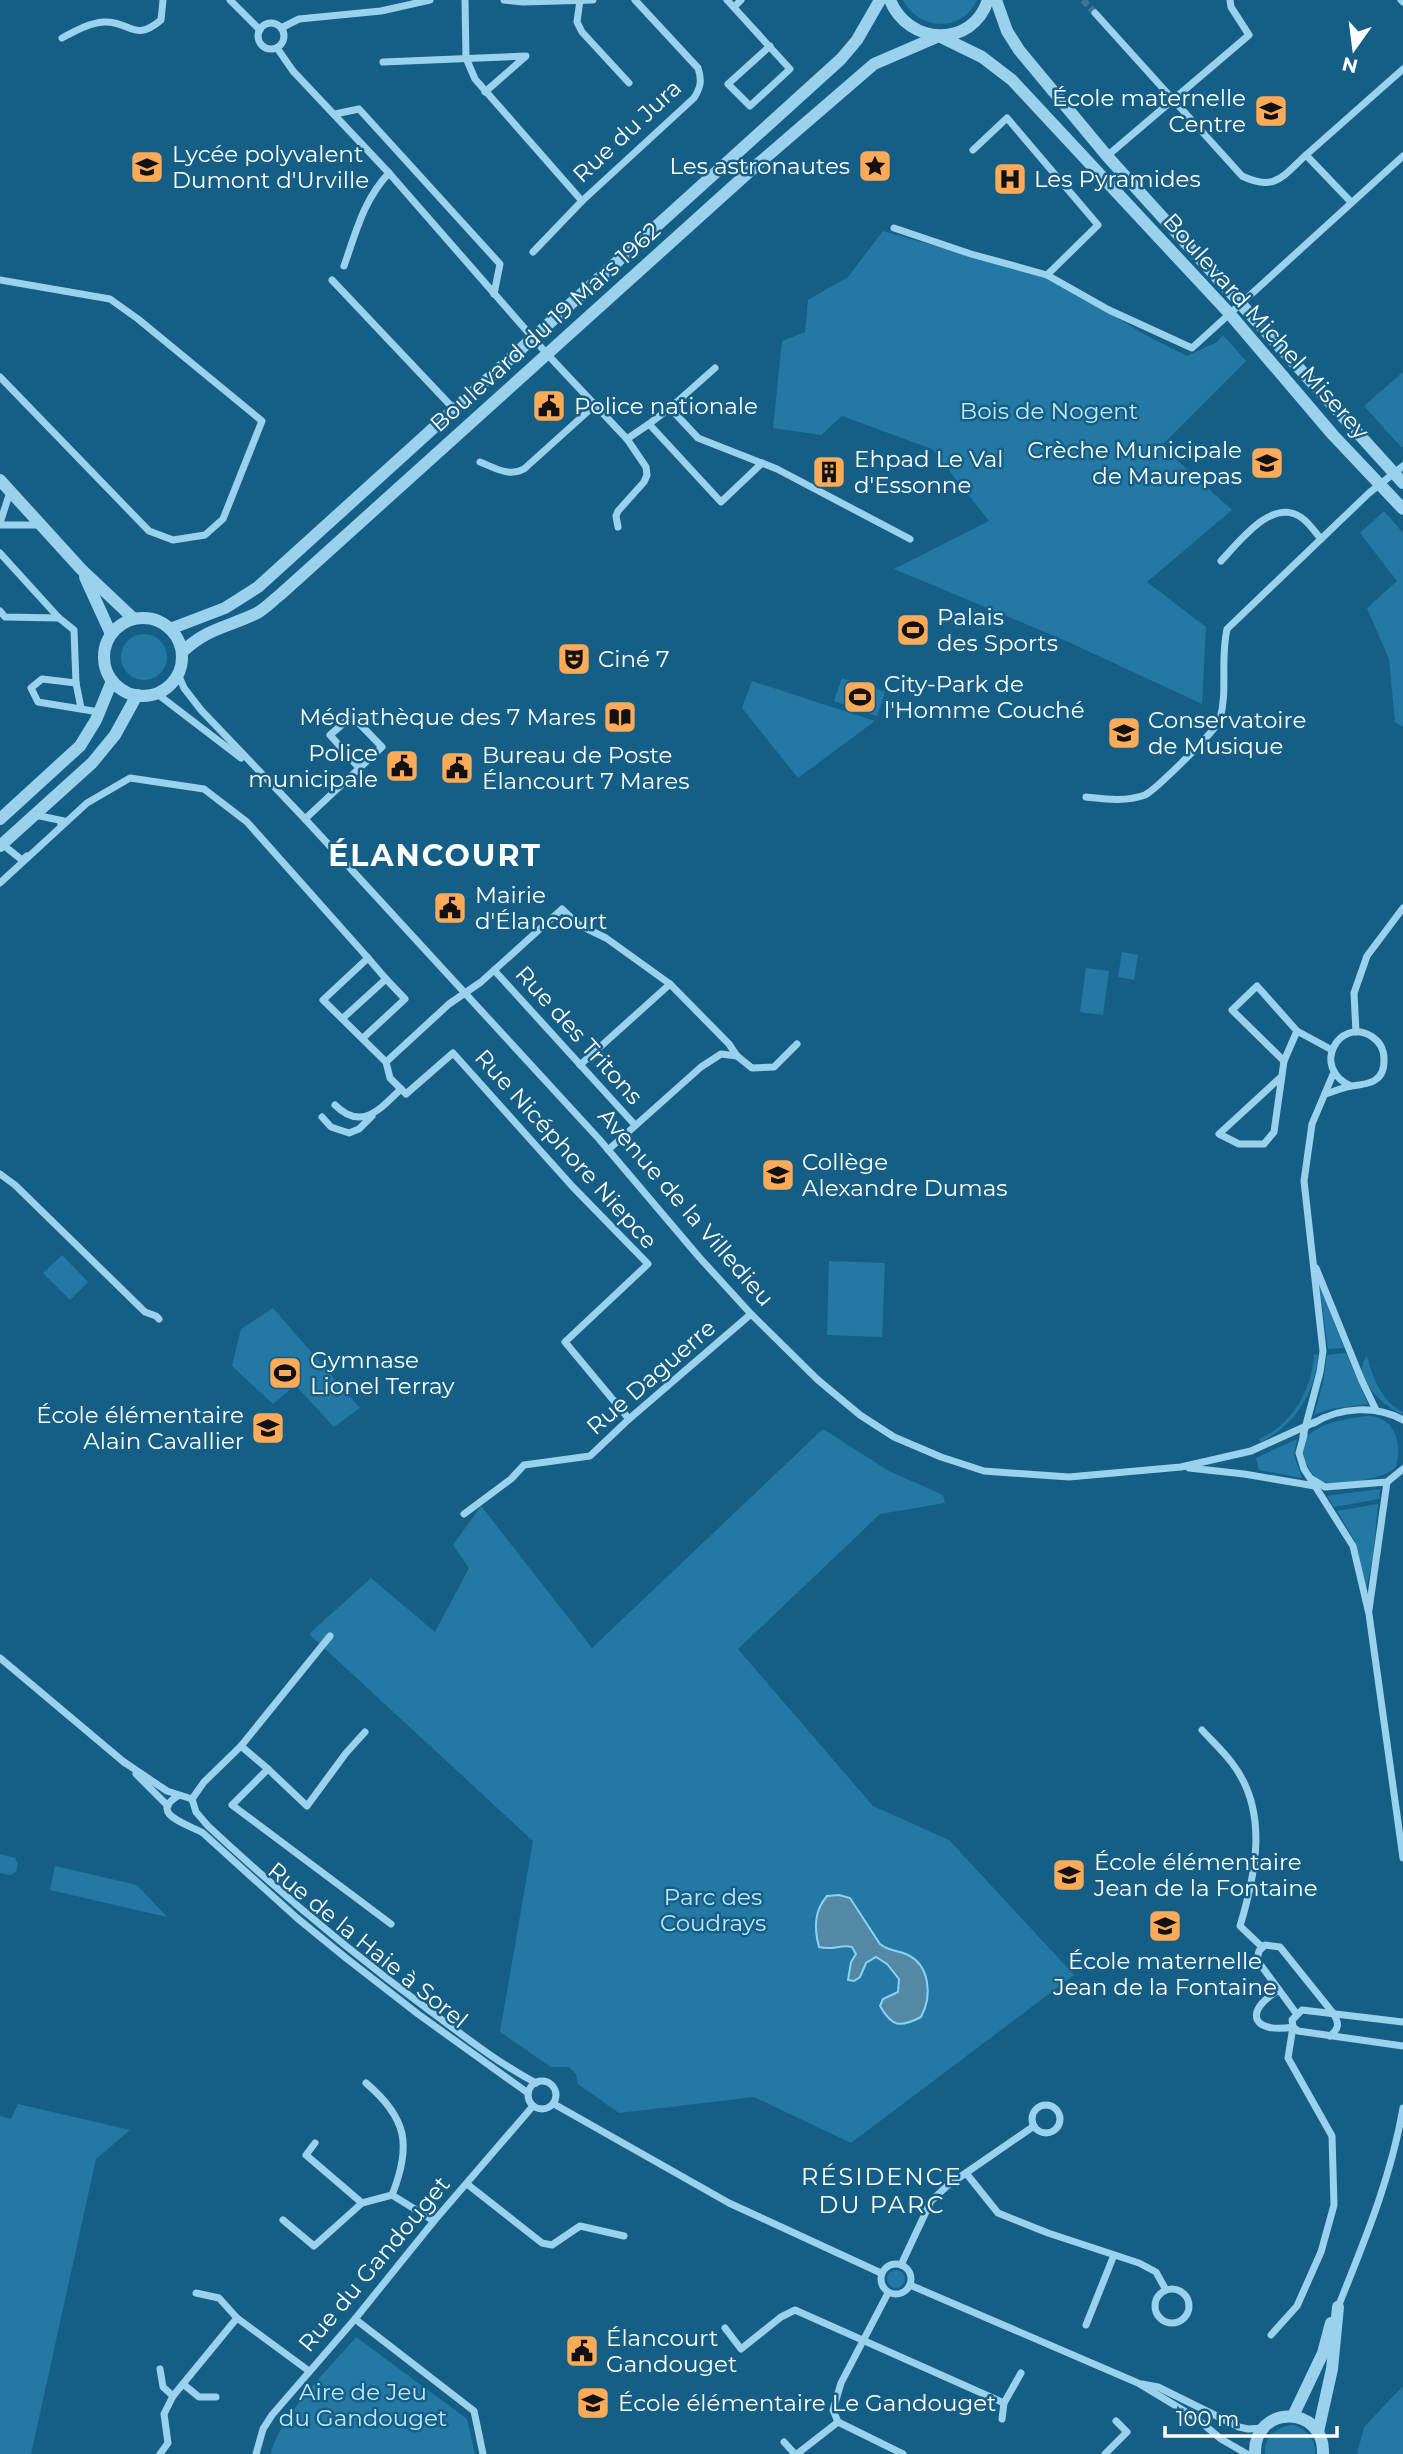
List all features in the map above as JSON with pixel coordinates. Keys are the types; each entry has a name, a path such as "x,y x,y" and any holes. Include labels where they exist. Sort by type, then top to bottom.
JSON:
{"street":[{"path":"62,38 85,26 104,22 137,32 149,30 161,20 163,0"},
{"path":"230,0 260,30"},
{"path":"281,28 299,19 381,11 430,0"},
{"name":"Rue du Jura","path":"465,0 467,58 475,79 582,201 694,98 701,88 698,68 635,0"},
{"path":"504,0 593,0"},
{"path":"727,0 734,7 790,69 750,106 729,84 770,47"},
{"path":"734,7 741,0"},
{"name":"Boulevard du 19 Mars 1962","path":"170,629 225,608 258,587 841,59 857,40 880,0"},
{"name":"Boulevard Michel Miserey","path":"890,0 897,15 908,26 921,33 939,36 982,57 1013,80 1229,313 1403,509"},
{"name":"Boulevard du 19 Mars 1962","path":"182,652 193,641 216,628 257,614 874,64 939,36 957,33 980,16 988,0"},
{"name":"Boulevard Michel Miserey","path":"996,0 1007,31 1019,50 1107,156 1400,474"},
{"path":"1107,156 1249,35 1231,7 1230,0"},
{"path":"580,1 577,22 582,32 629,83"},
{"path":"1095,13 1242,176 1257,184 1272,183 1403,69"},
{"path":"270,23 281,28 284,40 277,48 269,49 261,45 258,38 260,30 270,23"},
{"path":"277,48 293,71 389,173 547,354 627,439 646,467 648,475 615,516 618,527"},
{"path":"383,62 526,56 485,92"},
{"path":"335,114 359,109 500,264 494,294"},
{"path":"973,150 1007,118 1098,225 1046,275"},
{"path":"1306,155 1351,202"},
{"path":"894,228 1046,275 1109,310 1192,348 1403,156"},
{"path":"344,266 366,205 389,173"},
{"path":"533,252 582,201"},
{"path":"0,280 110,299 262,421 223,519 205,535 173,540 149,531 0,377"},
{"path":"332,280 453,408"},
{"path":"627,439 670,408 715,368"},
{"path":"480,462 509,473 524,470 595,405"},
{"path":"670,408 698,438 778,469 910,539"},
{"path":"649,424 721,502 762,463"},
{"path":"1086,797 1121,799 1146,794 1199,746 1219,723 1224,698 1222,650 1227,629 1379,485 1400,474"},
{"path":"0,480 81,569 134,619"},
{"path":"10,492 0,524 41,525"},
{"path":"1221,561 1266,516 1278,513 1301,516 1321,539"},
{"path":"0,553 59,618 74,630 76,683 81,708"},
{"path":"81,569 111,634"},
{"path":"0,611 5,617 59,618"},
{"path":"134,619 154,619 170,629 182,652 178,674 173,682 156,693 137,695 119,688 112,681 104,663 104,653 111,634 125,622 134,619"},
{"name":"Avenue de la Villedieu","path":"178,674 191,698 608,1150 751,1314 818,1380 860,1415 894,1437 941,1457 989,1472 1069,1477 1181,1467 1251,1451 1303,1432 1315,1422 1354,1411 1376,1409"},
{"path":"76,683 42,679 31,688 38,702 99,712"},
{"path":"0,819 80,746 112,681"},
{"name":"Avenue de la Villedieu","path":"156,693 261,774"},
{"path":"35,815 64,821 22,860 1,845 92,764 115,735 137,695"},
{"path":"304,819 382,747 352,716 330,735 359,768"},
{"path":"0,883 87,803 130,778 204,789 247,821 405,999 363,1038"},
{"path":"1356,1032 1354,993 1367,956 1403,908"},
{"path":"386,1062 449,1004 494,970 562,909 579,925 607,938 670,984 737,1056 752,1068 774,1067 797,1044"},
{"path":"322,1117 331,1127 349,1133 359,1129 401,1089 390,1078 386,1062 323,1000 368,958"},
{"name":"Rue des Tritons","path":"494,970 635,1125"},
{"path":"343,1018 386,979"},
{"path":"580,1065 670,984"},
{"path":"1284,1061 1232,1010 1257,986 1297,1031 1332,1050"},
{"path":"1281,1077 1219,1134 1239,1144 1264,1144 1274,1132 1284,1061 1297,1031"},
{"path":"1356,1032 1373,1038 1380,1044 1385,1062 1377,1079 1361,1087 1343,1083 1334,1072 1330,1059 1332,1050 1341,1038 1356,1032"},
{"name":"Rue Nicéphore Niepce","path":"401,1089 406,1094 453,1053 572,1186 648,1265 565,1342 629,1419"},
{"path":"608,1150 701,1067 721,1054 737,1056"},
{"path":"1334,1072 1312,1124 1304,1181 1323,1351 1299,1452 1304,1469 1353,1546 1369,1614 1403,1858"},
{"path":"1325,1094 1351,1086"},
{"path":"335,1105 342,1112 355,1116 367,1117 375,1114"},
{"path":"0,1174 15,1185 145,1312 159,1320"},
{"path":"1313,1263 1376,1409 1403,1420"},
{"name":"Rue Daguerre","path":"464,1514 511,1479 524,1465 590,1456 751,1314"},
{"name":"Avenue de la Villedieu","path":"1181,1467 1325,1487 1387,1482"},
{"path":"1369,1614 1387,1482 1403,1469"},
{"path":"1310,1478 1325,1487"},
{"path":"192,1799 204,1782 241,1746 330,1636"},
{"path":"0,1658 124,1762 169,1806"},
{"path":"1202,1730 1233,1764 1245,1785 1254,1810 1256,1856 1250,1894 1240,1926 1262,1947"},
{"path":"241,1746 307,1806 365,1732"},
{"path":"124,1762 158,1786 178,1796 192,1799 196,1812 186,1823 172,1819 169,1813 172,1800 178,1796"},
{"path":"268,1769 232,1805 391,1924"},
{"name":"Rue de la Haie à Sorel","path":"196,1812 248,1862 377,1971 485,2051 536,2083"},
{"name":"Rue de la Haie à Sorel","path":"186,1823 203,1833 297,1918 346,1958 528,2094"},
{"path":"1262,1947 1273,1944 1280,1947 1333,2014 1338,2026 1330,2036"},
{"path":"1262,1947 1257,1960 1296,2013"},
{"path":"1279,1990 1258,2004 1258,2020 1273,2029 1293,2026"},
{"path":"1271,2335 1297,2306 1321,2252 1334,2206 1332,2136 1288,2058 1292,2020 1296,2013 1302,2010 1403,2022"},
{"path":"1293,2026 1298,2031 1403,2046"},
{"path":"546,2081 556,2091 554,2104 542,2110 533,2106 528,2094 536,2083 546,2081"},
{"path":"366,2084 391,2107 402,2128 403,2164 392,2195"},
{"path":"554,2104 729,2203 881,2273"},
{"path":"1051,2105 1058,2110 1061,2119 1054,2130 1045,2133 1034,2126 1032,2117 1038,2106 1051,2105"},
{"name":"Rue du Gandouget","path":"256,2454 263,2429 271,2415 533,2106"},
{"path":"1293,2416 1323,2353 1329,2326 1376,2210 1391,2163 1403,2108"},
{"path":"901,2265 931,2201 1034,2126"},
{"path":"314,2143 306,2155 362,2203"},
{"path":"966,2173 998,2213 1048,2233 1139,2263 1156,2272 1166,2290"},
{"path":"467,2184 542,2243 552,2245 580,2226 624,2236"},
{"path":"283,2220 314,2246 362,2203 392,2195 434,2221"},
{"path":"1086,2325 1114,2255"},
{"path":"892,2264 901,2265 911,2275 910,2284 901,2294 888,2293 882,2286 881,2273 892,2264"},
{"path":"910,2284 1138,2383 1196,2418 1221,2439 1247,2454"},
{"path":"1166,2290 1178,2290 1187,2298 1187,2315 1178,2322 1167,2323 1156,2312 1156,2302 1166,2290"},
{"path":"196,2293 219,2298 237,2318 309,2371"},
{"path":"888,2293 841,2383 833,2410 838,2422 903,2454"},
{"path":"1318,2432 1332,2369 1338,2307"},
{"path":"725,2328 741,2349 781,2317 795,2310 1004,2403"},
{"path":"160,2454 168,2443 164,2414 173,2396 237,2318"},
{"path":"355,2319 474,2411 483,2454"},
{"path":"160,2369 163,2387 173,2396"},
{"path":"1002,2419 1004,2403 1021,2372"},
{"path":"1138,2383 1158,2387 1244,2428 1264,2427"},
{"path":"183,2384 199,2397 216,2398"},
{"path":"1255,2454 1256,2442 1264,2427 1277,2418 1293,2416 1303,2419 1318,2432 1325,2453"},
{"path":"1105,2454 1127,2432 1116,2421"},
{"path":"784,2442 796,2454 838,2422"}],"green space":[{"path":"903,0 977,0 961,18 940,24 919,18"},
{"name":"Bois de Nogent","path":"883,231 1058,281 1147,336 1187,356 1217,342 1223,335 1246,361 1161,446 1232,510 1147,582 1206,627 1202,704 1064,640 894,569 989,521 932,449 842,416 821,435 773,428 782,341 805,332 808,300 848,277"},
{"path":"1403,372 1403,447 1402,448 1364,406"},
{"path":"1384,511 1403,533 1403,727 1395,722 1389,659 1367,608 1397,581 1360,533"},
{"path":"144,634 160,641 167,657 160,673 144,680 128,673 121,657 128,641"},
{"name":"City-Park de l'Homme Couché","path":"842,678 885,692 877,716 834,701"},
{"path":"752,681 875,721 798,778 742,708"},
{"path":"1122,952 1138,955 1134,980 1118,977"},
{"path":"1086,968 1109,971 1103,1015 1080,1012"},
{"path":"62,1255 88,1282 70,1300 43,1273"},
{"path":"829,1261 885,1263 882,1337 827,1335"},
{"path":"1319,1283 1344,1348 1328,1349"},
{"name":"Gymnase Lionel Terray","path":"273,1308 360,1408 334,1427 295,1385 273,1404 232,1366 241,1329"},
{"path":"1346,1353 1368,1404 1331,1409 1314,1415 1327,1355"},
{"path":"1314,1354 1318,1355 1313,1382 1302,1406 1284,1426 1261,1442 1259,1439 1281,1425 1298,1405 1305,1393"},
{"path":"1367,1356 1379,1388 1403,1415 1379,1398 1366,1382 1362,1373"},
{"path":"1368,1416 1385,1421 1395,1433 1398,1450 1396,1467 1383,1475 1353,1482 1328,1483 1316,1478 1303,1453 1304,1442 1310,1434 1332,1423"},
{"name":"Parc des Coudrays","path":"823,1429 889,1471 943,1495 945,1503 880,1514 738,1649 873,1806 949,1840 1074,1975 851,2143 754,2097 619,2113 578,2084 576,2074 569,2067 551,2067 500,2032 533,1841 309,1634 371,1578 435,1632 469,1568 453,1545 481,1506 592,1648"},
{"path":"1297,1439 1294,1455 1302,1478 1259,1470 1256,1458"},
{"path":"1380,1489 1379,1499 1334,1507 1327,1496"},
{"path":"1378,1504 1373,1558 1366,1589 1355,1541 1337,1511"},
{"path":"0,1854 15,1858 18,1864 16,1872 10,1875 0,1873"},
{"path":"55,1866 137,1885 167,1917 50,1890"},
{"path":"18,2104 130,2130 96,2159 31,2454 0,2454 0,2116 11,2119"},
{"path":"896,2270 902,2273 905,2279 902,2285 896,2288 890,2285 887,2279 890,2273"},
{"name":"Aire de Jeu du Gandouget","path":"356,2337 467,2419 475,2454 271,2454 275,2440 294,2409"},
{"path":"1403,2386 1403,2454 1357,2454 1364,2427"},
{"path":"1294,2425 1310,2436 1315,2454 1265,2454 1272,2433 1282,2427"}],"shaded area":[{"path":"827,1896 850,1898 880,1944 914,1959 925,1973 928,1991 921,2017 897,2024 884,2013 880,2006 883,1999 898,1992 899,1979 887,1964 876,1957 866,1963 860,1977 854,1981 848,1980 851,1962 856,1954 852,1947 819,1947 816,1933 817,1914"}],"tunnel":[{"path":"1083,0 1095,13"}],"place":[{"name":"École maternelle Centre","path":"1271,111"},
{"name":"Les astronautes","path":"875,166"},
{"name":"Lycée polyvalent Dumont d'Urville","path":"147,167"},
{"name":"Les Pyramides","path":"1010,179"},
{"name":"Police nationale","path":"549,406"},
{"name":"Crèche Municipale de Maurepas","path":"1267,463"},
{"name":"Ehpad Le Val d'Essonne","path":"829,472"},
{"name":"Palais des Sports","path":"913,630"},
{"name":"Ciné 7","path":"574,659"},
{"name":"City-Park de l'Homme Couché","path":"860,697"},
{"name":"Médiathèque des 7 Mares","path":"620,717"},
{"name":"Conservatoire de Musique","path":"1124,733"},
{"name":"Police municipale","path":"402,766"},
{"name":"Bureau de Poste Élancourt 7 Mares","path":"457,768"},
{"name":"Mairie d'Élancourt","path":"450,908"},
{"name":"Collège Alexandre Dumas","path":"778,1175"},
{"name":"Gymnase Lionel Terray","path":"285,1373"},
{"name":"École élémentaire Alain Cavallier","path":"268,1428"},
{"name":"École élémentaire Jean de la Fontaine","path":"1069,1875"},
{"name":"École maternelle Jean de la Fontaine","path":"1165,1926"},
{"name":"Élancourt Gandouget","path":"582,2351"},
{"name":"École élémentaire Le Gandouget","path":"593,2403"}],"district":[{"name":"ÉLANCOURT","path":"435,856"},
{"name":"RÉSIDENCE DU PARC","path":"882,2191"}]}
